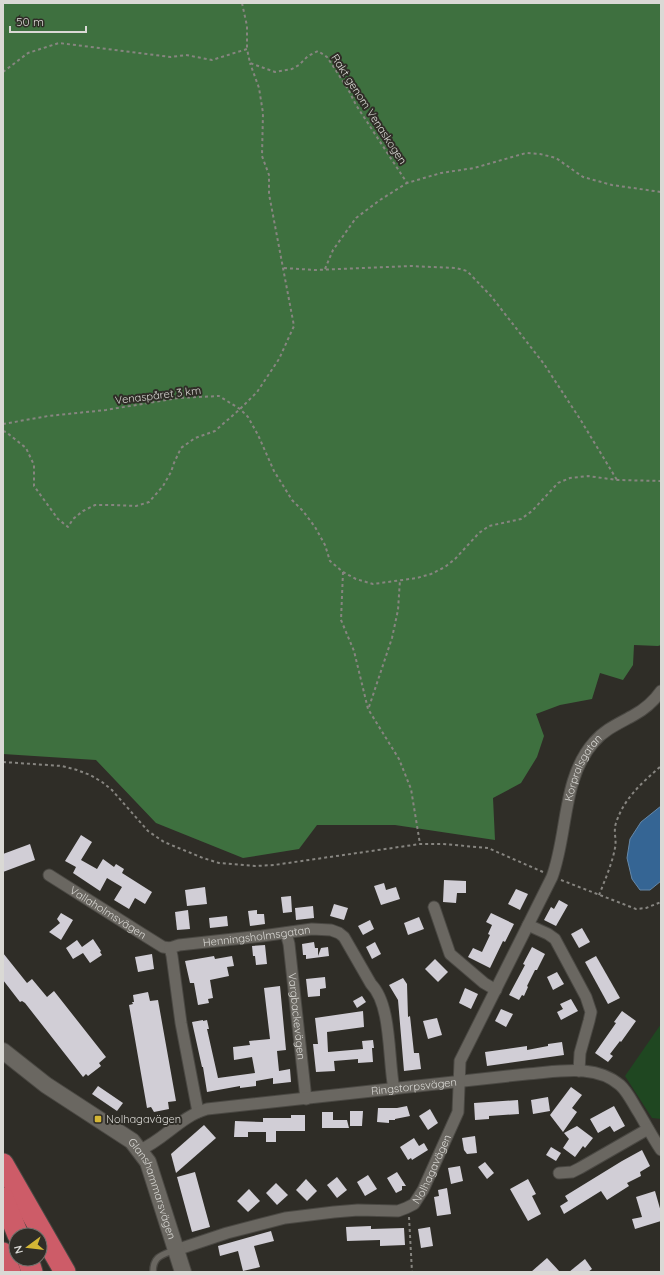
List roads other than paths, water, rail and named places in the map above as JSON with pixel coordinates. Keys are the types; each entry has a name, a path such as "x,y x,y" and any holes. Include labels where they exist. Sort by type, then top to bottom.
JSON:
{"highway":[{"path":"3,1164 65,1272"},
{"path":"3,1198 15,1227"},
{"path":"3,1253 10,1272"}],"street":[{"name":"Korpralsgatan","path":"496,990 559,857 573,784 584,754 593,742 604,733 643,709 661,691"},
{"name":"Vallaholmsvägen","path":"49,875 163,947 170,948"},
{"path":"434,907 450,954 484,983 496,990"},
{"path":"528,925 548,934 555,939 589,1005 590,1021 580,1053 579,1071"},
{"name":"Henningsholmsgatan","path":"170,948 179,945 312,929 331,930 339,933 348,943 371,984 376,988 386,1013 391,1076 394,1089"},
{"name":"Vargbackevägen","path":"286,933 289,944 306,1099"},
{"path":"170,948 198,1112"},
{"name":"Nolhagavägen","path":"176,1250 226,1233 285,1218 358,1210 398,1211 414,1204 423,1190 454,1123 458,1112 460,1061 496,990"},
{"name":"Glanshammarsvägen","path":"3,1052 46,1085 132,1141 140,1150 148,1162 183,1272"},
{"name":"Ringstorpsvägen","path":"140,1150 198,1112 226,1107 528,1074 579,1071 593,1072 603,1075 620,1086 628,1095 661,1150"},
{"path":"559,1173 572,1172 648,1129"}],"lane":[{"path":"153,1272 153,1264 158,1257 176,1250"}],"water":[{"path":"661,806 661,881 650,890 640,890 632,879 627,858 630,839 641,822"}],"place":[{"name":"Nolhagavägen","path":"98,1119"}]}
